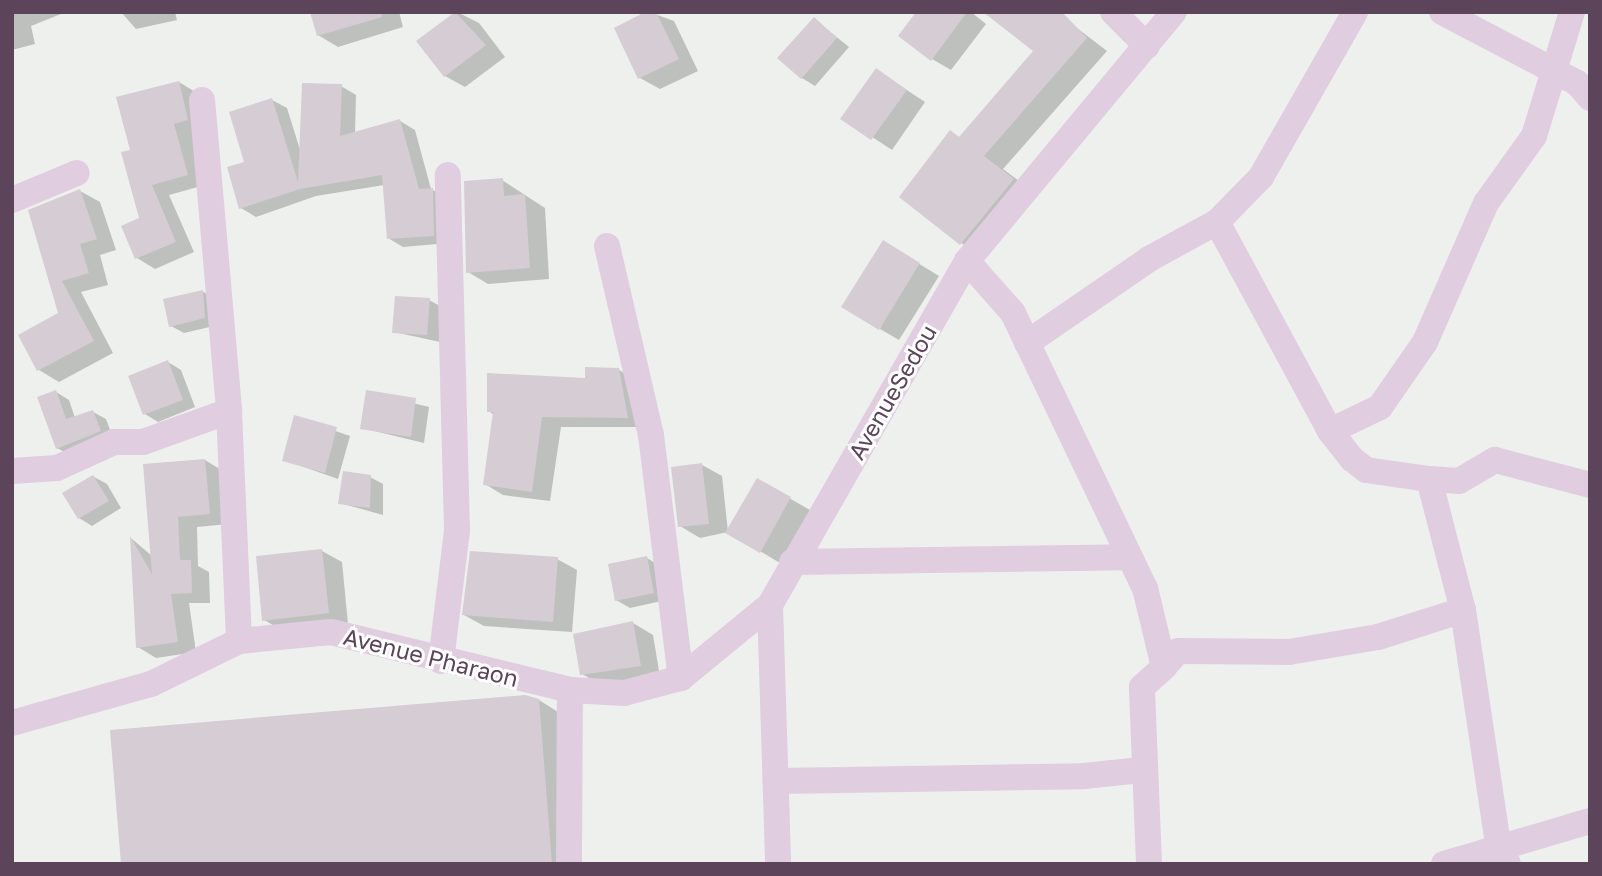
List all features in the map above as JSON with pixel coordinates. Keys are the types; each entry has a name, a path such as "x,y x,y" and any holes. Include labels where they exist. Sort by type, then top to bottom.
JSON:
{"street":[{"path":"1113,12 1147,46"},
{"name":"AvenueSedou","path":"570,690 624,693 681,678 770,606 792,562 967,261 1174,12"},
{"path":"1027,342 1149,259 1217,222 1261,177 1355,12"},
{"path":"1443,12 1577,83 1590,98"},
{"path":"1330,431 1368,418 1411,367 1486,203 1535,136 1556,74 1572,12"},
{"path":"202,100 229,411 239,641"},
{"path":"12,200 77,173"},
{"path":"441,661 457,530 448,175"},
{"path":"1217,222 1330,431 1366,470 1458,481 1495,460 1590,485"},
{"path":"607,246 651,435 681,678"},
{"path":"967,261 1013,313 1130,556 1164,667"},
{"path":"12,471 57,468 114,442 163,437 229,411"},
{"path":"1429,479 1463,610 1503,855"},
{"path":"792,562 1130,556"},
{"path":"770,606 778,864"},
{"path":"1149,864 1142,770 1142,687 1178,651 1289,652 1378,636 1463,610"},
{"name":"Avenue Pharaon","path":"12,723 151,684 239,641 331,632 441,661 570,690"},
{"path":"569,864 570,690"},
{"path":"777,781 1084,776 1142,770"},
{"path":"1444,864 1503,855 1590,821"}],"building":[{"path":"310,12 381,12 382,17 317,36"},
{"path":"455,12 486,45 444,77 416,41"},
{"path":"645,12 656,12 679,59 638,79 614,28"},
{"path":"916,12 967,12 931,61 898,36"},
{"path":"983,12 1062,12 1087,38 984,156 1014,179 960,245 899,197 950,130 959,137 1033,51"},
{"path":"814,17 837,38 801,79 777,58"},
{"path":"876,68 907,90 871,140 840,119"},
{"path":"179,81 188,120 174,124 188,175 152,185 176,242 135,259 121,226 139,218 121,152 130,150 116,97"},
{"path":"302,83 342,84 340,136 400,119 419,189 433,188 434,236 387,239 382,175 300,189 239,209 227,167 244,162 229,112 272,98 298,182"},
{"path":"503,178 504,196 525,194 530,268 466,273 464,181"},
{"path":"80,189 97,239 80,244 89,273 62,281 94,341 37,371 18,335 58,313 28,210"},
{"path":"883,240 920,263 879,330 841,307"},
{"path":"203,290 205,318 169,327 163,299"},
{"path":"395,296 430,298 427,335 392,333"},
{"path":"168,360 183,400 143,415 128,376"},
{"path":"585,367 619,368 628,418 542,417 532,492 483,485 493,412 487,412 487,373 585,378"},
{"path":"56,390 66,419 93,410 101,431 56,449 37,397"},
{"path":"366,390 416,398 411,437 360,429"},
{"path":"294,415 337,427 325,473 282,461"},
{"path":"205,459 210,514 178,517 180,560 191,560 192,593 171,594 178,642 136,648 130,536 152,574 143,464"},
{"path":"702,463 709,524 678,527 671,467"},
{"path":"343,471 371,475 370,508 338,504"},
{"path":"93,475 109,501 78,519 62,493"},
{"path":"757,478 791,497 760,553 725,533"},
{"path":"322,549 329,613 262,621 256,556"},
{"path":"470,551 558,557 553,622 462,615"},
{"path":"647,556 654,593 615,601 608,564"},
{"path":"633,621 641,666 580,675 573,634"},
{"path":"525,695 539,699 552,864 121,864 110,730"}]}
